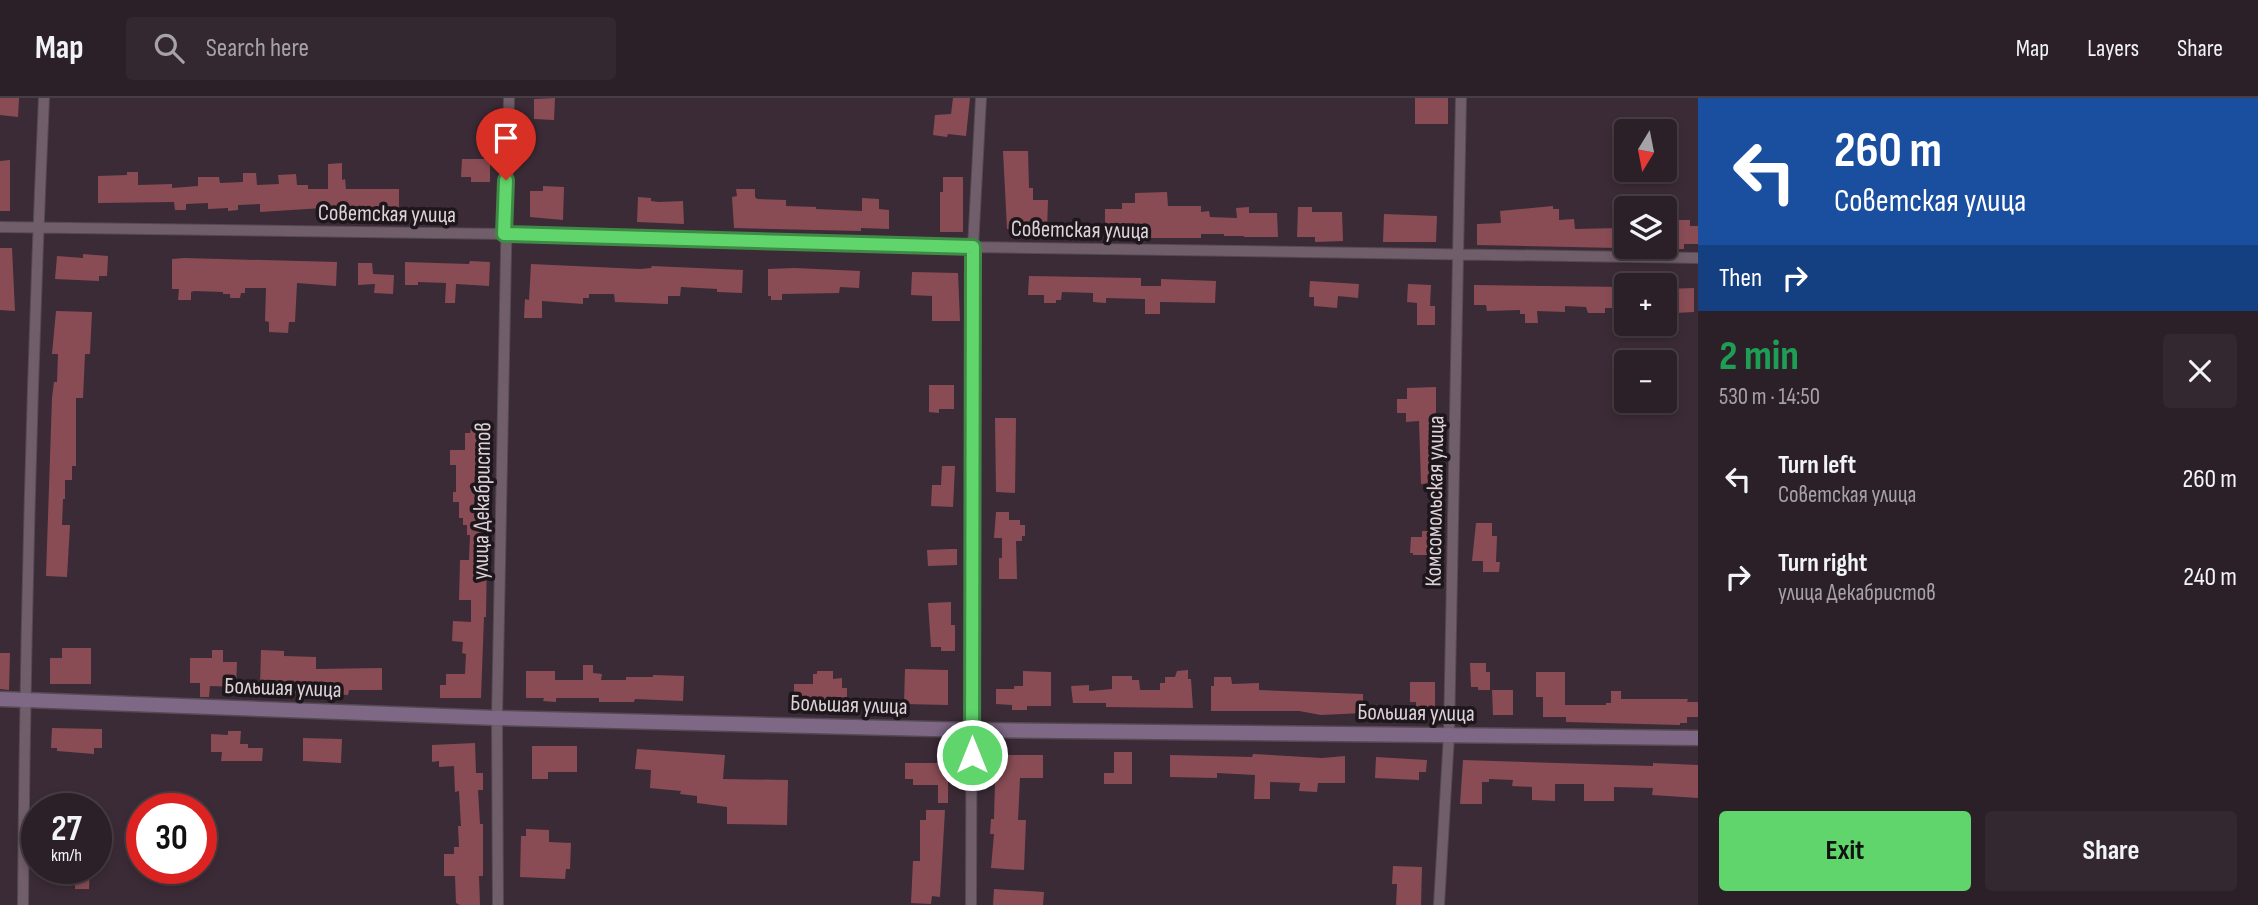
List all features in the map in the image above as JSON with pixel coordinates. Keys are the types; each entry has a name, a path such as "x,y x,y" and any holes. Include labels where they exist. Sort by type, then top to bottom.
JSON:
{"street":[{"path":"23,905 25,699 44,98"},
{"name":"улица Декабристов","path":"498,905 497,718 504,234 509,98"},
{"path":"971,905 973,247 981,98"},
{"name":"Комсомольская улица","path":"1439,905 1448,735 1461,98"},
{"name":"Советская улица","path":"0,227 504,234 973,247 1698,258"},
{"name":"Большая улица","path":"0,699 497,718 972,730 1698,738"}],"building":[{"path":"0,98 19,98 18,117 0,115"},
{"path":"555,98 554,120 534,119 534,99"},
{"path":"953,98 970,98 966,136 933,135 935,115 951,114"},
{"path":"1415,98 1448,98 1448,124 1415,124"},
{"path":"1003,151 1028,151 1029,188 1033,188 1033,200 1048,200 1047,231 1007,229"},
{"path":"462,159 490,159 490,182 471,182 471,177 461,177"},
{"path":"10,160 10,211 0,211 0,161"},
{"path":"342,163 342,180 345,179 346,189 399,189 399,207 385,206 384,211 366,210 366,207 338,207 260,212 260,204 238,205 238,210 228,211 228,208 208,209 208,203 186,204 186,210 175,210 174,202 98,203 98,176 138,172 138,185 172,184 172,188 198,186 198,177 219,177 220,183 243,182 243,173 256,173 257,185 279,184 278,175 296,174 297,185 308,185 308,189 328,189 328,164"},
{"path":"943,177 963,177 963,232 940,232 940,192 943,192"},
{"path":"543,186 564,187 563,220 530,217 530,191 543,191"},
{"path":"736,189 755,189 757,199 786,200 786,206 816,209 862,211 862,198 879,199 879,209 889,210 889,229 861,228 861,231 734,228 732,197 737,196"},
{"path":"1167,192 1168,206 1201,206 1201,212 1209,211 1210,217 1237,218 1236,208 1249,207 1249,213 1277,213 1278,237 1201,234 1201,238 1146,238 1146,242 1136,242 1136,232 1117,232 1117,225 1105,225 1105,209 1122,209 1122,203 1135,203 1135,193"},
{"path":"638,197 659,202 683,201 684,224 637,222"},
{"path":"1553,206 1553,209 1559,209 1559,220 1574,219 1575,229 1614,228 1614,248 1477,245 1477,224 1501,223 1500,211"},
{"path":"1298,207 1312,207 1312,212 1342,212 1343,241 1315,242 1315,237 1297,237"},
{"path":"1384,214 1437,216 1436,242 1383,242"},
{"path":"1677,220 1690,220 1690,226 1698,226 1698,244 1684,244 1684,249 1677,249"},
{"path":"0,248 12,248 15,311 0,310"},
{"path":"83,254 108,256 107,276 99,276 99,281 55,279 57,256 83,258"},
{"path":"172,259 337,262 336,286 297,283 295,322 289,322 288,333 269,332 269,322 265,321 266,288 245,288 245,293 241,293 240,298 230,298 230,294 223,292 194,291 191,292 191,300 178,300 179,289 172,289"},
{"path":"470,261 490,262 489,286 456,284 455,303 445,303 446,283 418,282 418,285 405,285 405,262 469,264"},
{"path":"358,263 372,263 373,274 394,275 393,294 374,293 375,284 358,285"},
{"path":"531,264 743,270 742,293 681,287 680,296 668,296 668,304 615,302 614,294 589,294 589,298 583,298 583,304 542,301 542,318 524,318 525,299 529,300"},
{"path":"768,269 860,271 859,288 840,287 839,293 782,294 782,300 771,300 771,296 768,296"},
{"path":"912,272 958,273 960,321 932,321 932,296 911,295"},
{"path":"1029,276 1141,278 1141,286 1161,286 1161,279 1216,281 1215,303 1160,302 1160,314 1145,314 1145,299 1106,298 1106,303 1093,302 1093,293 1062,292 1061,300 1044,303 1044,295 1028,295"},
{"path":"1310,281 1359,284 1358,298 1338,296 1337,308 1314,306 1314,297 1309,297"},
{"path":"1408,284 1431,285 1430,306 1435,306 1435,325 1417,325 1417,303 1407,302"},
{"path":"1474,285 1614,287 1614,308 1605,308 1605,313 1588,313 1586,307 1565,306 1565,312 1537,311 1538,323 1525,323 1525,314 1520,314 1520,310 1487,311 1486,305 1474,305"},
{"path":"1694,288 1694,312 1677,313 1677,289"},
{"path":"56,311 92,312 90,354 85,354 83,398 76,398 76,466 72,466 72,480 65,480 63,499 62,525 70,525 67,577 46,576 52,398 54,382 57,382 58,354 52,354"},
{"path":"929,385 954,385 954,409 939,409 939,413 929,412"},
{"path":"1436,387 1436,472 1430,473 1431,483 1421,484 1419,421 1406,422 1406,413 1397,413 1397,399 1407,399 1407,388"},
{"path":"995,418 1016,418 1015,493 996,492"},
{"path":"489,422 490,491 481,698 440,698 440,685 446,685 446,674 465,674 466,654 462,653 463,642 452,641 453,621 471,622 471,600 459,600 460,560 469,560 470,535 467,535 467,525 463,525 463,518 459,518 459,502 453,502 453,492 456,492 456,465 450,465 450,450 465,450 465,433 470,433 472,423"},
{"path":"942,466 955,466 953,507 931,506 932,485 941,485"},
{"path":"1431,499 1444,499 1444,518 1432,518"},
{"path":"996,512 1009,512 1009,520 1020,520 1020,525 1025,525 1025,536 1022,536 1022,541 1016,541 1017,579 999,579 1002,538 994,538"},
{"path":"1476,523 1492,523 1492,536 1497,536 1496,562 1500,562 1499,572 1483,572 1483,561 1472,561"},
{"path":"1422,531 1433,531 1433,555 1410,553 1411,537 1422,537"},
{"path":"957,549 957,565 928,566 927,550"},
{"path":"951,602 951,625 955,625 955,651 941,651 941,647 931,647 928,603"},
{"path":"62,648 91,648 91,684 50,684 50,658 62,658"},
{"path":"212,650 223,650 223,662 237,662 236,687 210,686 209,697 200,697 200,683 190,683 190,658 212,658"},
{"path":"261,650 284,651 284,656 316,657 316,669 382,668 382,690 349,690 348,695 291,693 292,687 260,686"},
{"path":"0,653 10,653 9,690 0,689"},
{"path":"1470,663 1486,663 1486,672 1490,672 1490,690 1471,687"},
{"path":"583,665 593,665 593,673 602,674 601,680 626,680 626,677 653,675 684,676 683,701 635,699 634,702 599,702 599,698 556,698 556,702 543,701 544,698 526,698 526,671 555,671 555,680 583,680"},
{"path":"905,669 948,670 948,705 904,704"},
{"path":"1188,670 1193,708 1106,707 1106,703 1073,703 1071,686 1089,685 1089,691 1112,689 1112,676 1132,676 1132,680 1139,680 1140,690 1160,690 1160,683 1165,683 1165,677 1175,677 1177,671"},
{"path":"817,671 833,671 833,679 842,678 842,688 847,688 847,701 834,701 834,706 817,706 817,701 794,701 794,684 813,684 813,674 817,674"},
{"path":"1023,671 1051,672 1051,706 1027,706 1027,710 1012,710 1012,705 996,704 996,689 1023,686"},
{"path":"1536,672 1565,672 1565,705 1606,705 1611,703 1611,691 1621,691 1621,699 1688,699 1687,702 1698,702 1698,717 1687,717 1687,723 1680,725 1566,722 1566,717 1543,717 1543,697 1536,697"},
{"path":"1214,677 1231,677 1232,684 1259,683 1259,690 1363,694 1363,713 1321,715 1299,711 1211,711 1211,686 1214,686"},
{"path":"1410,682 1435,682 1435,712 1416,712 1416,702 1410,702"},
{"path":"1492,690 1513,690 1513,715 1493,715"},
{"path":"52,728 102,729 102,748 94,748 94,754 57,751 57,748 51,748"},
{"path":"228,731 241,731 240,744 248,744 248,748 263,748 262,761 221,761 222,752 211,752 211,734 228,735"},
{"path":"303,738 342,739 341,763 303,761"},
{"path":"475,743 476,773 483,773 483,790 478,790 480,824 483,824 483,876 479,876 480,905 460,905 456,903 455,876 444,876 444,854 454,854 454,847 459,847 459,791 455,792 454,766 439,767 439,761 432,762 432,745"},
{"path":"532,746 577,746 577,772 548,772 548,779 532,779"},
{"path":"637,749 725,755 723,779 788,780 787,825 727,824 727,807 697,803 697,796 680,794 681,791 650,788 651,770 635,769"},
{"path":"1114,752 1132,752 1132,784 1104,784 1104,773 1114,773"},
{"path":"1253,754 1322,758 1345,756 1345,783 1318,783 1317,792 1299,791 1300,783 1270,782 1270,799 1254,799 1255,775 1217,773 1217,778 1170,777 1170,755 1252,757"},
{"path":"997,755 1043,755 1043,778 1020,778 1018,820 1026,820 1024,870 991,868 994,834 990,834 991,819 994,819"},
{"path":"1376,757 1427,760 1426,772 1419,772 1419,780 1375,778"},
{"path":"1463,760 1698,765 1698,798 1652,795 1653,788 1614,787 1614,801 1584,801 1584,784 1555,784 1555,801 1532,800 1532,787 1512,786 1513,780 1489,779 1489,782 1482,782 1482,804 1460,804"},
{"path":"905,763 948,763 948,803 938,803 938,785 913,785 913,779 905,779"},
{"path":"926,810 945,810 940,897 932,896 931,904 911,903 913,861 920,861 920,820 926,820"},
{"path":"526,829 549,830 549,842 571,843 570,869 566,869 565,879 520,877 521,836 526,836"},
{"path":"1393,866 1422,867 1421,905 1396,905 1397,884 1392,884"},
{"path":"75,884 89,884 89,889 75,889"},
{"path":"994,889 1044,892 1043,905 993,905"}],"route":[{"path":"506,180 504,234 973,247 972,755"}]}
